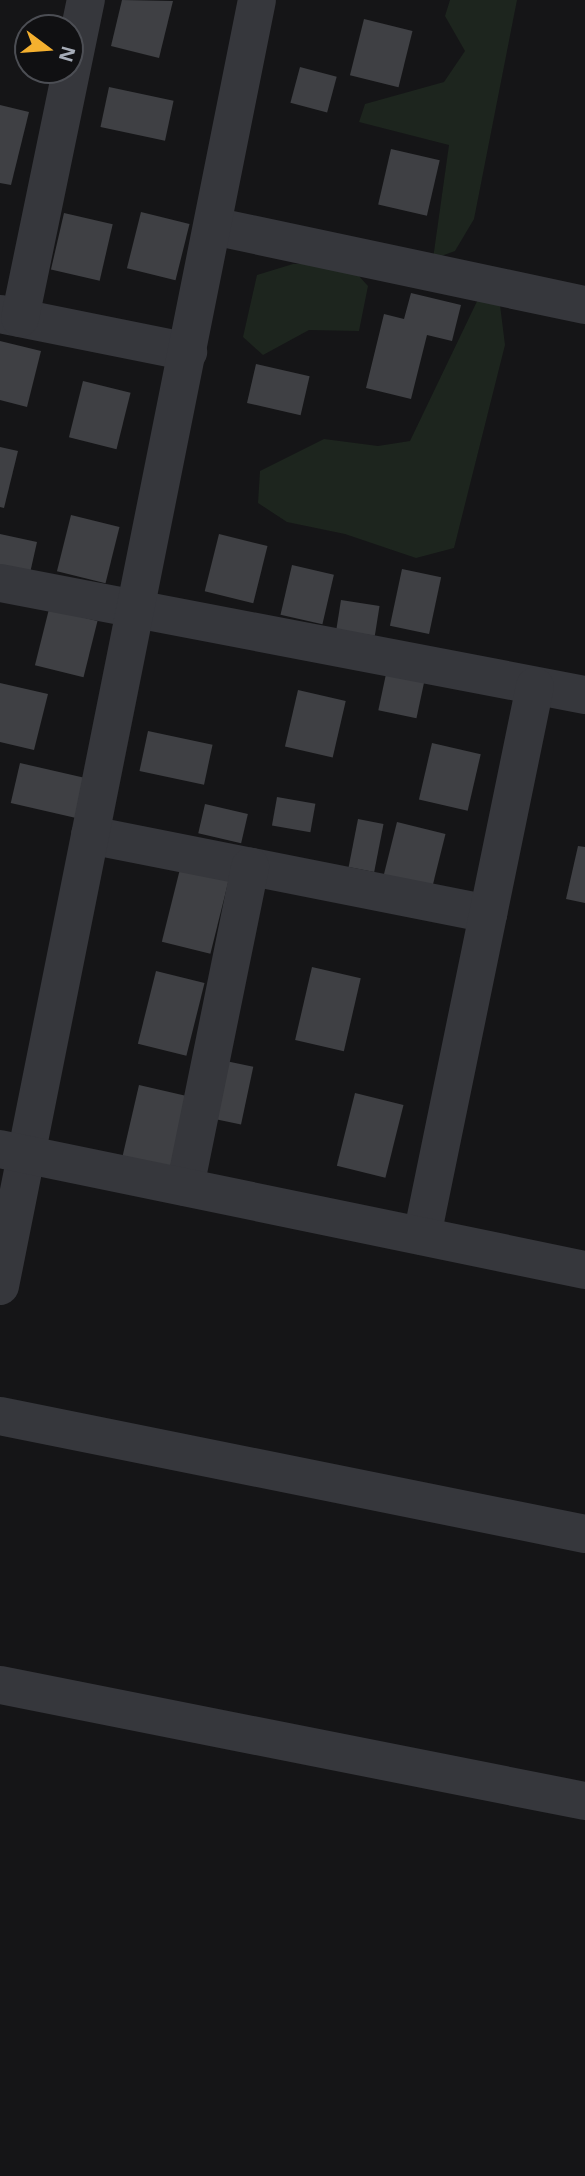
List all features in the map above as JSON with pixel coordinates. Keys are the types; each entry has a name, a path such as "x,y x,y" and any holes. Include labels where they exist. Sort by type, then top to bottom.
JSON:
{"street":[{"path":"86,0 10,316 188,352"},
{"path":"0,1286 12,1152 90,835 257,0"},
{"path":"213,226 585,305"},
{"path":"0,583 585,695"},
{"path":"422,1236 535,686"},
{"path":"90,835 488,914"},
{"path":"186,1187 250,867"},
{"path":"12,1152 585,1270"},
{"path":"0,1416 585,1534"},
{"path":"0,1685 585,1801"}],"shaded area":[{"path":"450,0 517,0 474,219 455,251 433,259 449,145 359,122 365,104 444,82 465,51 445,16"},
{"path":"293,264 333,264 358,275 368,286 359,331 309,330 263,355 243,337 257,275"},
{"path":"481,293 499,297 505,345 454,548 416,558 345,534 287,522 258,503 260,471 324,439 378,446 410,441"}],"building":[{"path":"122,0 173,1 159,58 111,46"},
{"path":"364,19 413,31 398,87 350,75"},
{"path":"300,67 337,77 327,113 290,103"},
{"path":"109,87 174,101 165,141 100,127"},
{"path":"0,105 29,112 11,185 0,183"},
{"path":"391,149 440,160 427,216 378,205"},
{"path":"141,212 190,224 175,280 127,268"},
{"path":"64,213 113,224 100,281 51,270"},
{"path":"411,293 461,305 452,341 427,335 411,399 366,388 384,314 404,319"},
{"path":"0,341 41,351 27,407 0,400"},
{"path":"256,364 310,376 301,415 247,403"},
{"path":"83,381 131,393 117,449 69,437"},
{"path":"0,447 18,451 4,508 0,507"},
{"path":"71,515 120,527 105,583 57,571"},
{"path":"0,534 37,542 28,582 0,576"},
{"path":"219,534 268,546 253,603 205,591"},
{"path":"292,565 334,575 322,624 281,615"},
{"path":"402,569 441,577 429,634 390,626"},
{"path":"341,600 380,606 375,636 336,630"},
{"path":"49,609 98,621 83,677 35,665"},
{"path":"386,674 424,682 416,718 378,710"},
{"path":"0,683 48,694 34,750 0,742"},
{"path":"298,690 346,701 333,758 285,747"},
{"path":"148,731 213,745 204,785 139,771"},
{"path":"432,743 481,754 468,811 419,800"},
{"path":"20,763 85,778 76,818 11,803"},
{"path":"277,797 315,804 310,832 272,826"},
{"path":"205,804 248,814 241,843 198,833"},
{"path":"358,819 384,824 374,872 349,867"},
{"path":"397,822 446,834 427,907 379,895"},
{"path":"578,846 585,847 585,903 566,899"},
{"path":"180,869 229,881 210,954 162,942"},
{"path":"312,967 361,978 344,1051 295,1040"},
{"path":"156,971 205,983 186,1056 138,1044"},
{"path":"221,1060 253,1067 241,1125 209,1118"},
{"path":"139,1085 188,1096 171,1169 122,1158"},
{"path":"355,1093 404,1105 385,1178 337,1166"}]}
